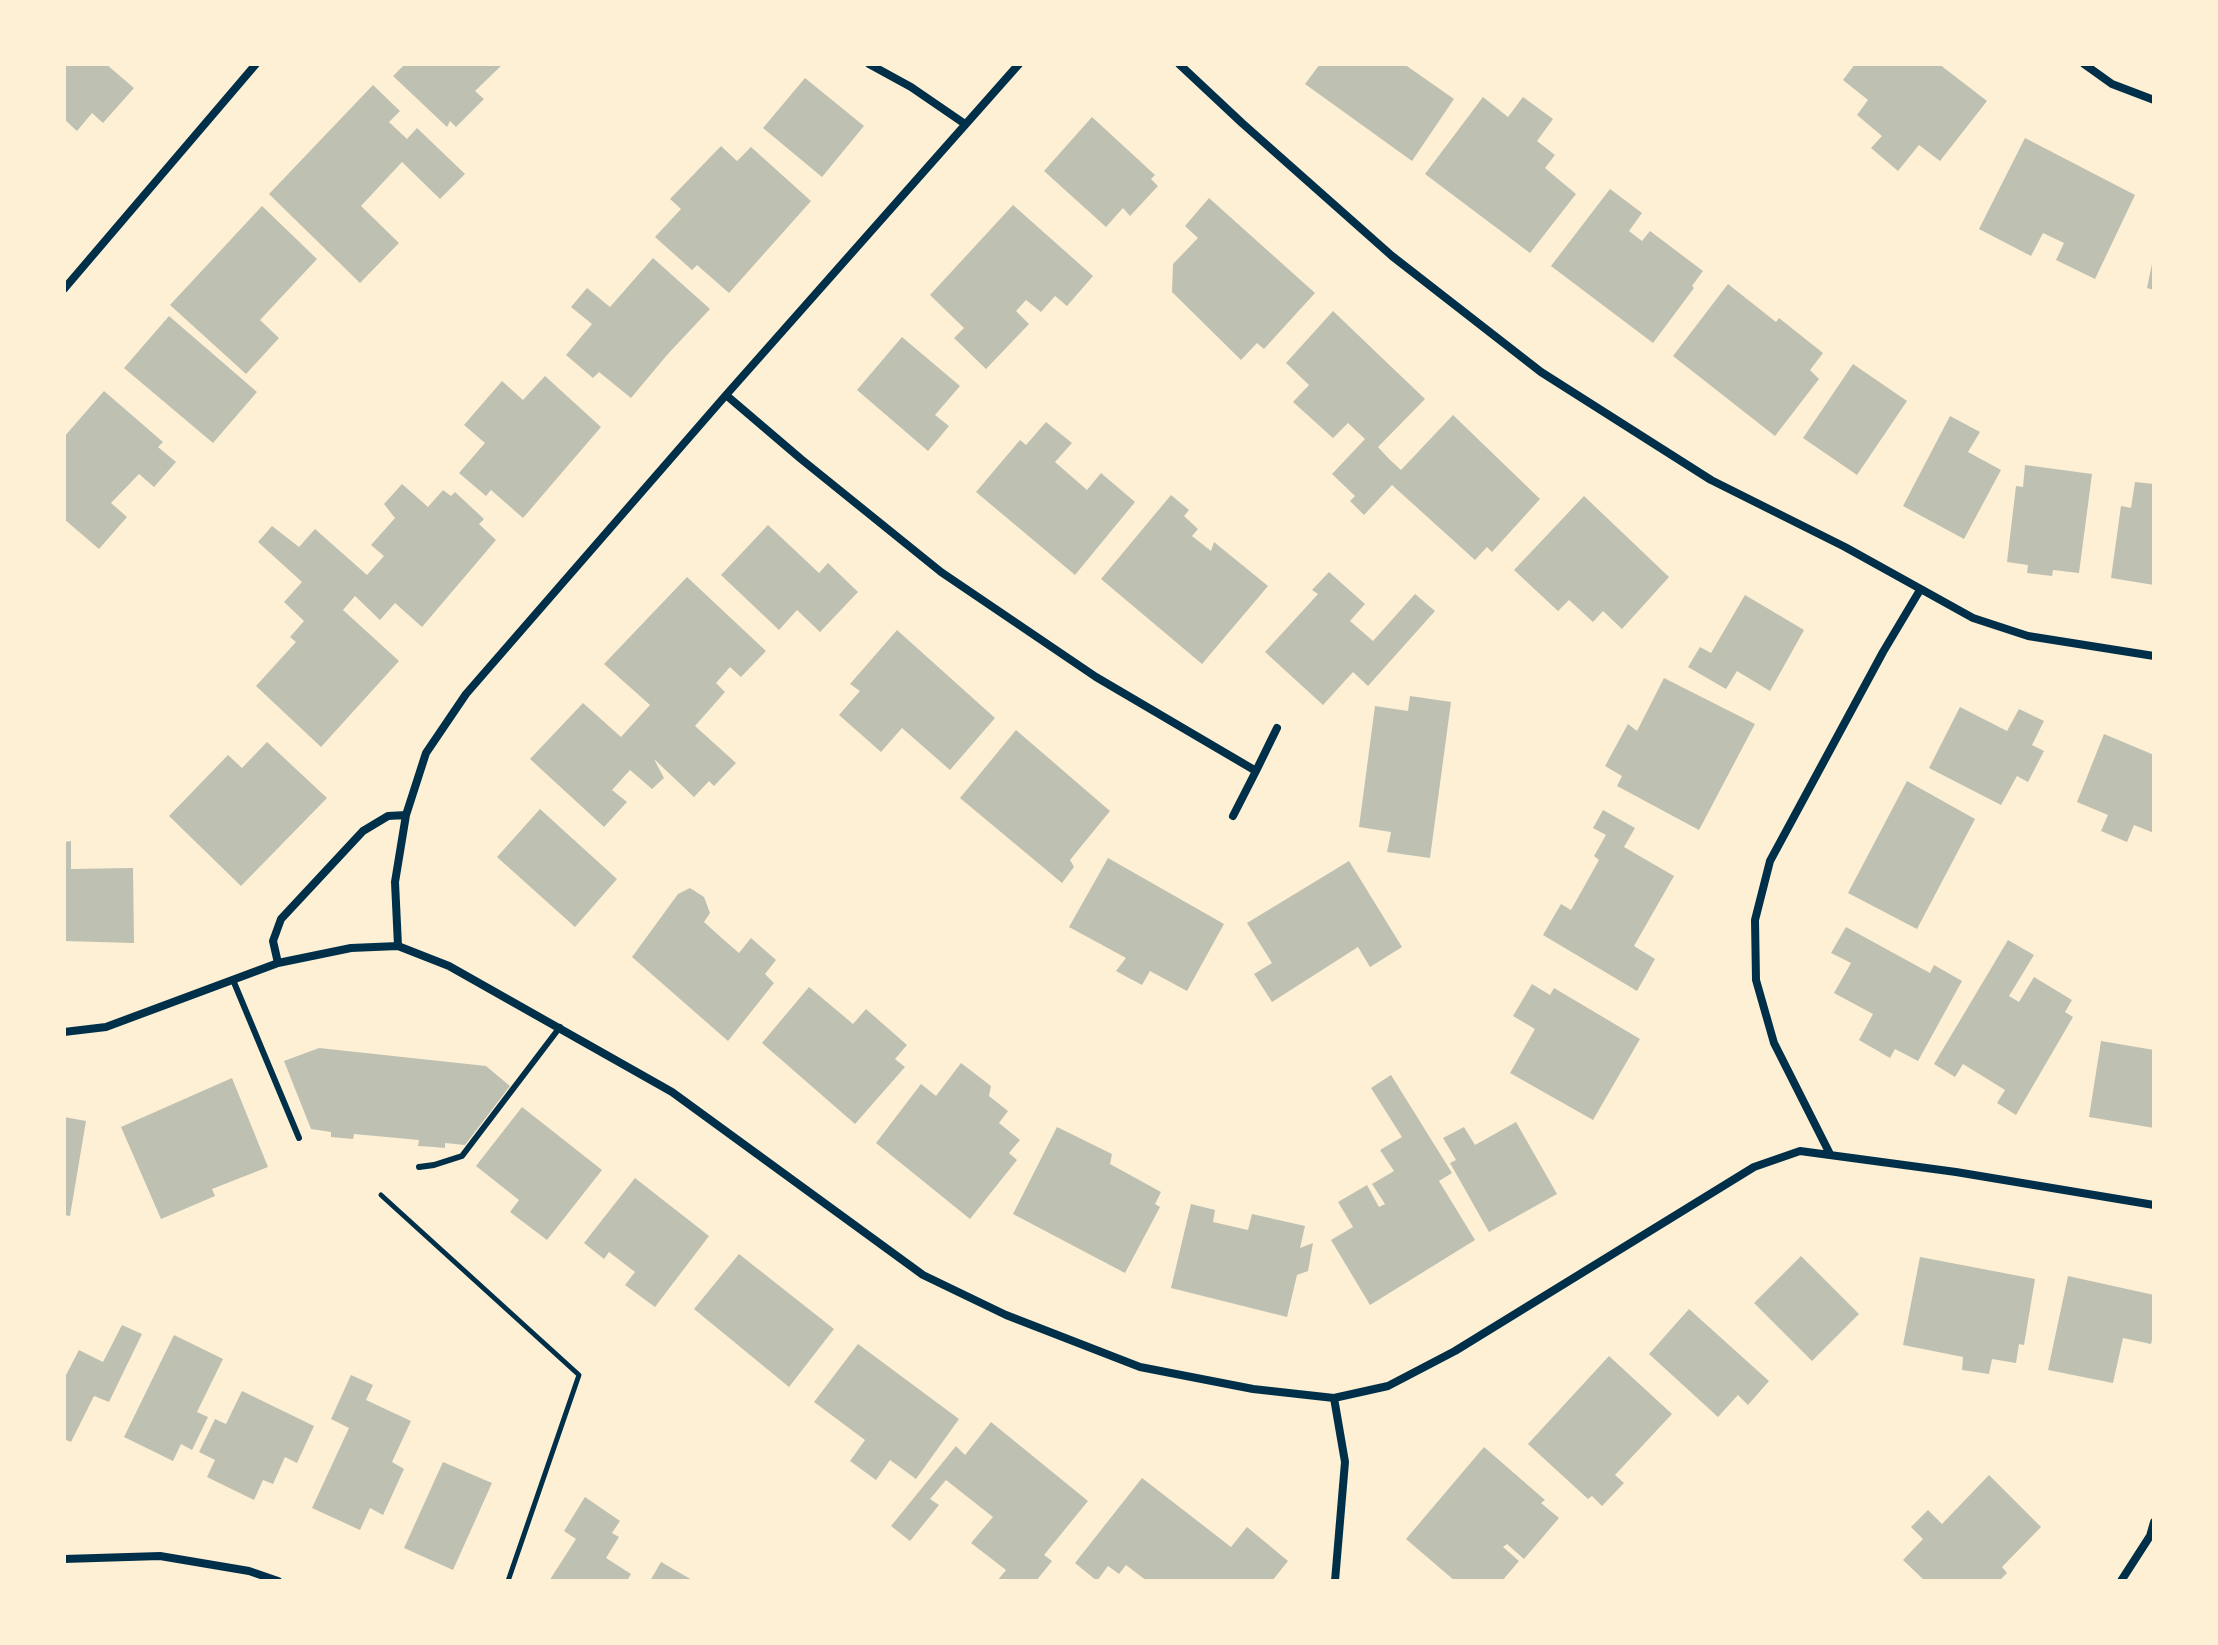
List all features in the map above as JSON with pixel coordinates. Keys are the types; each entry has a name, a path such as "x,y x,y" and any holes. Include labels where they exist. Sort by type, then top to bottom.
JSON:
{"street":[{"path":"64,289 256,64"},
{"path":"869,64 911,87 965,124"},
{"path":"398,946 395,882 406,815 426,753 466,694 1019,64"},
{"path":"1179,64 1392,256 1541,372 1711,480 1845,547 1973,618 2028,636 2154,656"},
{"path":"2084,64 2112,84 2154,100"},
{"path":"726,395 941,572 1096,677 1256,771"},
{"path":"1830,1154 1774,1043 1756,980 1755,920 1770,861 1920,590"},
{"path":"1233,816 1277,728"},
{"path":"278,963 273,941 281,919 363,831 388,816 406,815"},
{"path":"64,1032 106,1027 278,963 351,948 398,946 449,966 672,1092 923,1275 1006,1315 1140,1367 1253,1389 1334,1398 1388,1386 1455,1351 1754,1167 1800,1151 1956,1172 2154,1205"},
{"path":"1334,1398 1345,1462 1335,1581"},
{"path":"2121,1581 2150,1536 2154,1522"},
{"path":"64,1559 160,1556 249,1571 278,1581"}],"lane":[{"path":"233,980 299,1138"},
{"path":"419,1167 462,1156 560,1027"}],"path":[{"path":"381,1195 579,1375 508,1581"}],"building":[{"path":"64,64 106,64 134,88 103,123 92,113 77,131 64,119"},
{"path":"405,64 503,64 475,91 484,99 456,127 450,121 447,127 393,76"},
{"path":"1320,64 1404,64 1454,99 1412,161 1305,84"},
{"path":"1855,64 1939,64 1987,101 1940,161 1919,145 1898,171 1871,148 1882,136 1857,115 1868,100 1843,80"},
{"path":"805,78 864,126 822,177 763,128"},
{"path":"373,85 400,111 389,122 407,139 417,128 465,174 440,199 402,162 361,206 399,243 360,283 269,194"},
{"path":"1483,97 1508,117 1523,97 1553,119 1537,141 1555,155 1545,168 1576,194 1530,253 1425,174"},
{"path":"1092,117 1155,175 1151,179 1158,186 1130,216 1123,208 1106,227 1044,171"},
{"path":"2025,138 2135,195 2095,279 2056,260 2064,243 2043,233 2031,256 1979,229"},
{"path":"721,146 737,161 751,147 811,201 729,293 697,265 692,270 655,237 681,209 670,199"},
{"path":"1610,189 1642,213 1629,231 1642,241 1650,231 1703,271 1653,343 1551,266"},
{"path":"1209,198 1315,293 1264,349 1257,343 1241,360 1172,292 1173,264 1198,238 1185,226"},
{"path":"1013,205 1093,276 1067,306 1055,296 1041,312 1026,300 1016,311 1029,324 986,369 954,338 964,328 930,295"},
{"path":"262,206 317,259 260,320 279,338 246,374 170,305"},
{"path":"653,258 710,309 631,398 599,372 593,378 566,355 592,324 571,307 587,288 610,307"},
{"path":"2154,259 2154,290 2147,288"},
{"path":"1728,284 1776,322 1779,318 1823,353 1810,370 1819,379 1775,436 1673,356"},
{"path":"1333,311 1425,399 1378,447 1401,470 1453,415 1540,499 1492,552 1487,547 1475,560 1392,485 1364,515 1350,501 1355,496 1332,474 1365,439 1348,423 1333,438 1293,402 1309,385 1286,363"},
{"path":"169,316 257,392 213,443 124,368"},
{"path":"902,337 960,386 935,415 949,426 928,451 857,390"},
{"path":"1853,364 1907,401 1857,475 1803,438"},
{"path":"545,376 601,427 523,518 491,490 486,496 459,473 485,443 464,425 502,381 523,400"},
{"path":"104,391 163,442 158,447 176,462 154,487 139,474 111,503 127,517 99,549 64,519 64,437"},
{"path":"1950,416 1980,432 1968,452 2001,470 1964,539 1903,506"},
{"path":"1046,422 1072,443 1055,462 1087,490 1101,473 1135,502 1075,575 976,492 1020,440 1026,445"},
{"path":"2025,465 2092,474 2079,573 2053,570 2052,576 2027,573 2028,565 2007,562 2016,486 2023,487"},
{"path":"2135,482 2154,484 2154,585 2111,578 2121,506 2131,508"},
{"path":"402,484 428,507 443,490 451,496 455,492 484,519 479,524 496,540 422,627 395,603 380,620 355,596 343,610 399,661 321,747 256,686 296,642 290,637 304,621 284,602 302,582 258,542 272,526 299,547 315,529 367,575 384,556 371,545 395,518 384,504"},
{"path":"1171,495 1189,510 1184,516 1198,529 1192,536 1211,551 1214,542 1268,586 1202,664 1101,579"},
{"path":"1584,496 1669,577 1622,629 1603,611 1593,622 1569,600 1558,611 1514,570"},
{"path":"768,525 819,573 828,563 858,592 820,632 797,610 779,630 721,575"},
{"path":"1329,572 1365,604 1350,621 1373,641 1415,594 1435,611 1368,686 1353,672 1323,705 1265,652 1318,594 1312,590"},
{"path":"687,577 766,651 741,677 730,667 716,683 725,692 695,726 736,763 714,786 709,781 694,797 654,759 664,778 652,789 630,770 612,790 627,802 604,827 530,759 583,703 621,737 650,705 604,664"},
{"path":"1745,595 1804,630 1770,691 1737,671 1726,689 1688,667 1700,647 1711,653"},
{"path":"897,630 995,718 950,770 902,728 881,752 839,715 860,691 850,684"},
{"path":"1664,678 1755,724 1699,830 1617,786 1622,776 1605,766 1628,724 1637,731"},
{"path":"1410,696 1451,702 1430,858 1387,852 1391,832 1359,827 1375,706 1408,711"},
{"path":"1960,707 2007,731 2019,709 2044,721 2032,745 2044,751 2028,782 2017,776 2001,805 1929,768"},
{"path":"1016,730 1110,811 1070,860 1074,867 1062,883 960,798"},
{"path":"2104,734 2154,755 2154,833 2134,825 2127,842 2101,831 2108,815 2077,802"},
{"path":"267,742 327,798 241,886 169,816 228,755 242,768"},
{"path":"1907,781 1975,819 1917,929 1848,893"},
{"path":"540,809 617,879 575,927 497,857"},
{"path":"1603,810 1635,828 1624,847 1674,876 1634,946 1655,959 1637,991 1543,935 1561,904 1571,910 1599,860 1594,856 1606,835 1593,828"},
{"path":"71,841 71,869 133,868 134,943 64,941 64,842"},
{"path":"1108,858 1224,924 1187,991 1150,971 1142,985 1116,971 1126,958 1069,927"},
{"path":"1349,861 1402,947 1370,967 1358,947 1272,1002 1254,974 1272,963 1247,923"},
{"path":"690,888 704,897 710,913 704,922 739,953 751,938 776,960 765,974 774,983 728,1041 632,957 678,894"},
{"path":"1846,927 1930,973 1934,965 1962,981 1918,1061 1895,1049 1890,1058 1859,1040 1873,1014 1834,993 1851,963 1831,953"},
{"path":"2008,940 2034,955 2009,996 2019,1002 2034,977 2072,1000 2065,1012 2073,1017 2016,1115 1997,1103 2005,1090 1963,1064 1955,1077 1934,1064"},
{"path":"1532,984 1550,995 1554,988 1640,1039 1593,1120 1510,1073 1535,1029 1513,1016"},
{"path":"809,987 853,1024 866,1009 907,1045 895,1059 905,1067 855,1124 762,1043"},
{"path":"2101,1041 2154,1050 2154,1128 2089,1117"},
{"path":"319,1048 486,1066 510,1086 465,1145 445,1143 445,1148 418,1146 419,1140 354,1134 353,1139 331,1137 331,1132 311,1129 284,1061"},
{"path":"961,1063 991,1086 989,1096 1008,1111 999,1123 1020,1140 1009,1153 1017,1160 970,1219 876,1143 921,1084 936,1096"},
{"path":"1391,1075 1452,1173 1439,1181 1475,1240 1370,1305 1331,1240 1353,1227 1338,1202 1367,1185 1379,1207 1385,1204 1372,1184 1394,1171 1380,1150 1402,1137 1371,1088"},
{"path":"232,1078 268,1167 212,1189 215,1196 161,1219 121,1127"},
{"path":"522,1107 602,1170 547,1240 510,1212 519,1200 476,1166"},
{"path":"64,1117 86,1121 70,1216 64,1215"},
{"path":"1516,1122 1557,1194 1489,1232 1450,1163 1456,1160 1443,1138 1464,1127 1475,1145"},
{"path":"1057,1127 1112,1154 1110,1164 1161,1192 1155,1204 1160,1207 1125,1273 1013,1214"},
{"path":"635,1178 709,1236 655,1307 625,1285 635,1272 609,1252 604,1259 584,1243"},
{"path":"1191,1204 1215,1210 1213,1222 1248,1230 1252,1214 1305,1226 1300,1248 1313,1243 1308,1271 1297,1275 1287,1317 1171,1288"},
{"path":"739,1254 834,1329 789,1387 694,1309"},
{"path":"1801,1256 1859,1314 1812,1361 1754,1303"},
{"path":"1920,1257 2035,1279 2024,1345 2019,1344 2016,1363 1992,1359 1989,1374 1962,1370 1963,1357 1903,1345"},
{"path":"2068,1276 2154,1295 2151,1344 2123,1338 2113,1383 2048,1370"},
{"path":"1689,1309 1769,1381 1748,1405 1738,1395 1718,1417 1649,1354"},
{"path":"122,1325 142,1334 109,1402 94,1396 71,1442 64,1439 64,1374 79,1350 103,1362"},
{"path":"174,1335 223,1359 197,1412 208,1417 192,1450 181,1444 173,1461 124,1437"},
{"path":"858,1344 959,1419 916,1479 890,1460 876,1480 850,1461 865,1440 814,1402"},
{"path":"1609,1356 1672,1414 1615,1475 1624,1483 1602,1506 1592,1496 1588,1499 1528,1444"},
{"path":"351,1375 373,1385 366,1400 411,1421 392,1462 404,1469 383,1515 370,1508 360,1530 312,1508 349,1428 331,1419"},
{"path":"242,1391 314,1426 297,1463 285,1457 273,1484 263,1480 254,1500 207,1477 215,1460 199,1452 215,1419 226,1424"},
{"path":"991,1422 1088,1501 1044,1555 1052,1561 1036,1581 997,1581 1006,1570 971,1543 993,1517 946,1480 930,1499 939,1505 910,1541 891,1526 956,1446 965,1455"},
{"path":"1484,1447 1545,1500 1541,1503 1559,1518 1524,1559 1507,1544 1503,1547 1519,1561 1502,1581 1455,1581 1406,1539"},
{"path":"443,1462 492,1483 453,1570 404,1548"},
{"path":"1989,1475 2041,1527 2002,1567 2007,1573 1999,1581 1925,1581 1903,1560 1923,1539 1911,1527 1928,1510 1942,1524"},
{"path":"1142,1478 1231,1547 1247,1527 1288,1561 1272,1581 1147,1581 1126,1565 1119,1574 1108,1566 1097,1581 1075,1563"},
{"path":"585,1497 620,1521 612,1533 619,1537 606,1558 631,1574 627,1581 549,1581 576,1539 564,1531"},
{"path":"661,1562 694,1581 650,1581"}]}
